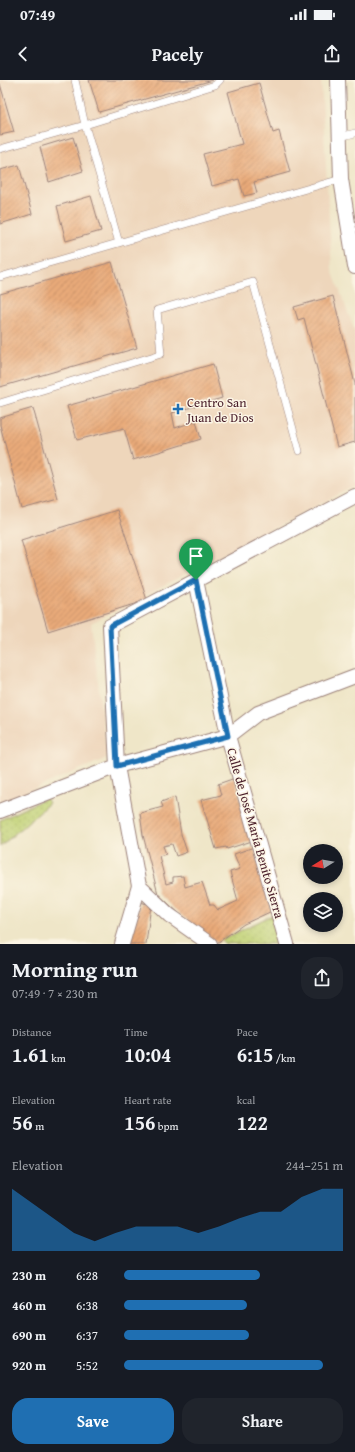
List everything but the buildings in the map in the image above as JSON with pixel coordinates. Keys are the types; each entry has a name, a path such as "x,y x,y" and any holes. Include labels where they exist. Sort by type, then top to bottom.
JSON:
{"street":[{"path":"338,80 341,179 355,267"},
{"path":"122,944 139,886 117,766 110,626 355,496"},
{"name":"Calle de José María Benito Sierra","path":"196,580 228,736 287,944"},
{"path":"0,811 117,766 228,736 258,713 355,676"},
{"path":"139,886 169,914 210,944"}],"lane":[{"path":"74,80 118,243"},
{"path":"0,149 85,125 215,85 220,80"},
{"path":"340,137 355,133"},
{"path":"0,277 341,179"},
{"path":"0,403 161,354 157,310 253,282 300,451"}],"shaded area":[{"name":"Centro San Juan de Dios","path":"0,80 321,80 332,270 355,332 355,486 91,623 107,758 0,803"}],"green space":[{"path":"46,798 49,803 0,847 0,820"},
{"path":"272,915 278,944 225,944 221,940"}],"place":[{"name":"Centro San Juan de Dios","path":"178,409"}],"route":[{"path":"196,580 228,736 117,766 110,626 196,580"}]}
